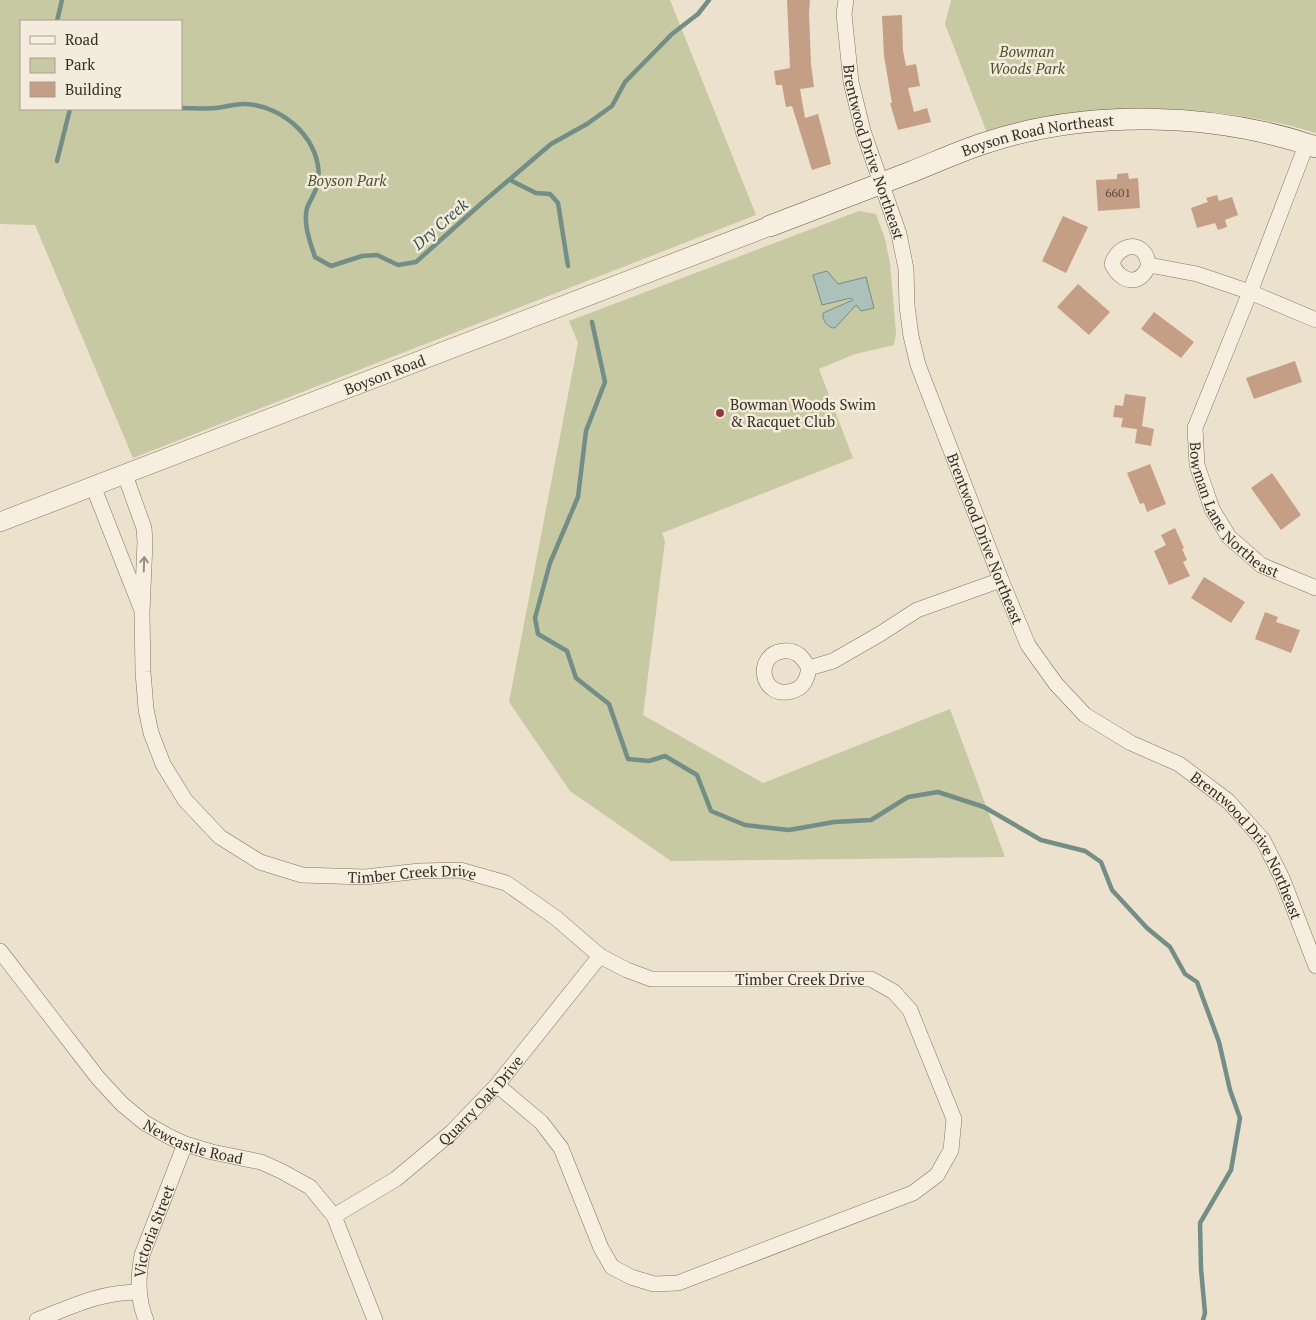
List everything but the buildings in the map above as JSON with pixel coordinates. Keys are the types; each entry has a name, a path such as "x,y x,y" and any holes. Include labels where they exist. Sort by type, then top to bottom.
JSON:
{"main road":[{"name":"Boyson Road Northeast","path":"770,226 986,143 1066,125 1152,119 1198,121 1249,128 1311,145"}],"street":[{"name":"Brentwood Drive Northeast","path":"846,0 844,14 851,82 862,131 899,234 906,269 907,306 911,336 918,365 1028,645 1056,684 1085,715 1131,743 1179,764 1228,801 1262,840 1282,878 1316,966"},
{"name":"Bowman Lane Northeast","path":"1311,145 1194,428 1197,465 1212,509 1229,538 1261,565 1316,588"},
{"name":"Boyson Road","path":"0,522 770,226"},
{"path":"1149,265 1197,274 1250,292 1316,320"},
{"name":"Timber Creek Drive","path":"125,475 144,528 146,542 142,613 144,690 151,733 163,764 185,800 220,837 260,862 302,875 364,877 420,871 460,870 506,883 556,918 600,956 627,970 651,979 871,980 894,992 910,1010 954,1119 951,1150 937,1174 912,1193 678,1283 654,1284 631,1277 612,1267 601,1248 561,1148 542,1122 497,1085"},
{"name":"Timber Creek Drive","path":"93,486 142,613"},
{"path":"809,668 833,661 917,610 1001,580"},
{"name":"Newcastle Road","path":"0,951 98,1078 145,1123 185,1144 212,1152 261,1162 310,1187 334,1216 375,1320"},
{"name":"Quarry Oak Drive","path":"334,1216 396,1179 452,1132 497,1085 600,956"},
{"name":"Victoria Street","path":"146,1320 138,1292 138,1274 142,1255 185,1144"},
{"path":"37,1320 101,1296 118,1292 138,1292"}],"green space":[{"name":"Boyson Park","path":"0,0 670,0 756,215 133,458 35,225 0,224"},
{"name":"Bowman Woods Park","path":"951,0 1316,0 1316,133 1287,125 1227,114 1165,109 1134,109 1062,114 987,133 945,24"},
{"path":"859,211 876,214 885,239 890,263 896,333 894,345 855,354 819,369 853,458 662,533 665,541 643,715 763,783 950,709 1005,857 671,861 570,791 509,702 578,343 569,321"}],"water":[{"path":"827,271 838,284 866,277 874,308 861,311 856,305 835,328 828,325 823,319 823,313 853,300 851,298 822,305 813,275"}],"waterway":[{"name":"Dry Creek","path":"57,20 62,0"},
{"name":"Dry Creek","path":"182,108 212,108 243,104 261,106 275,111 299,129 315,154 318,168 318,183 306,214 308,233 315,257 331,266 362,256 377,255 398,265 416,262 551,144 587,124 612,106 625,82 672,34 698,14 709,0"},
{"path":"57,161 70,110"},
{"path":"510,180 536,193 550,194 558,203 568,266"},
{"path":"592,322 605,382 586,431 578,497 550,563 535,618 538,634 567,651 576,678 609,704 628,759 649,761 665,756 697,775 711,811 745,825 789,830 834,822 871,820 908,797 938,792 984,807 1041,840 1085,851 1101,862 1112,890 1147,928 1170,947 1185,974 1197,982 1219,1042 1230,1090 1240,1118 1231,1170 1200,1223 1201,1269 1205,1313 1203,1320"}],"place":[{"name":"Bowman Woods Swim & Racquet Club","path":"720,413"}]}
